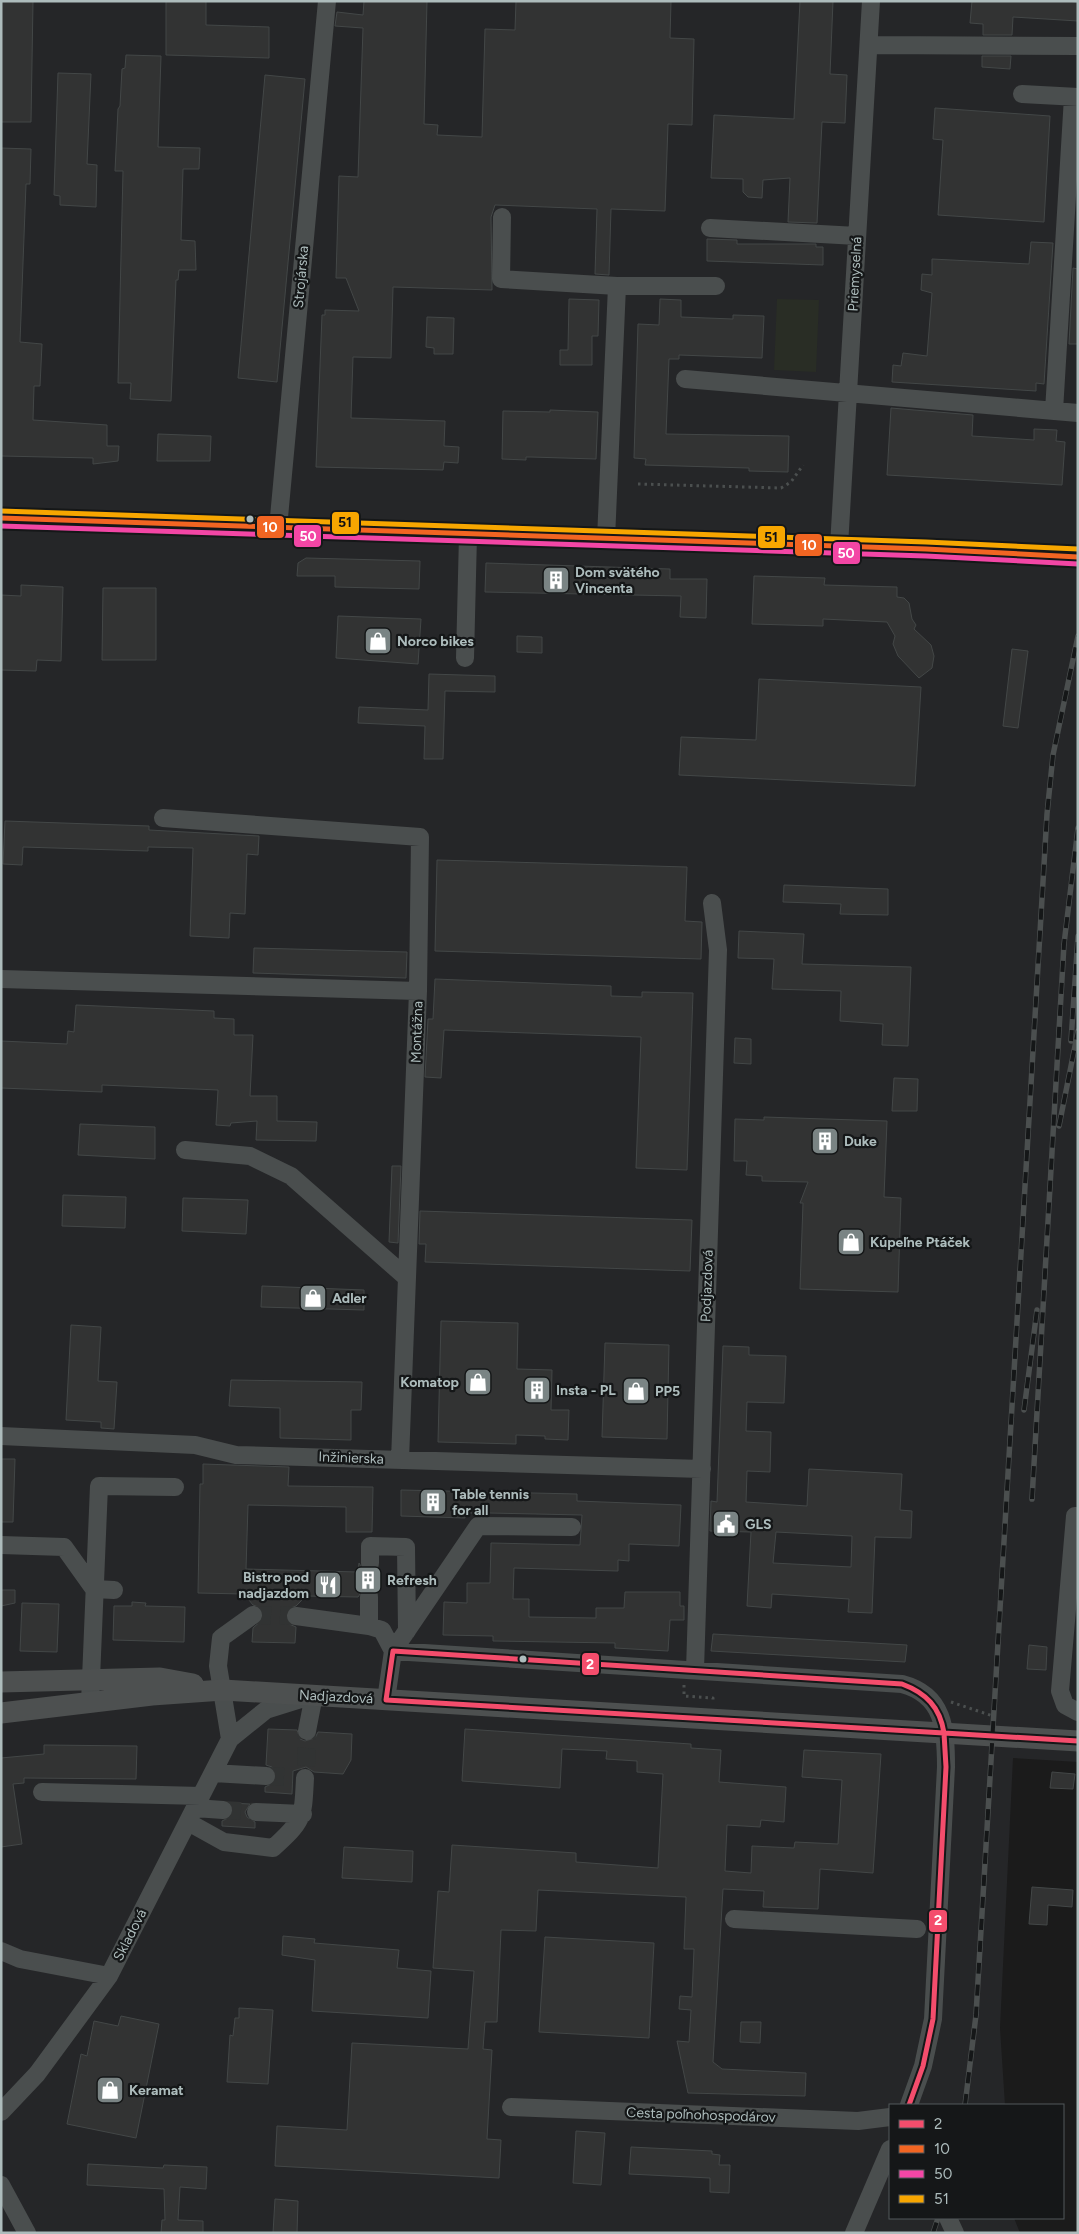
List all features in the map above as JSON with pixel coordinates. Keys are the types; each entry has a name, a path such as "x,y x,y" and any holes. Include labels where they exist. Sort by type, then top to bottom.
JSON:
{"main road":[{"name":"Nadjazdová","path":"1,1682 91,1682 160,1678 223,1690"},
{"name":"Nadjazdová","path":"1,1713 152,1695 223,1690 1078,1741"}],"street":[{"name":"Strojárska","path":"278,528 327,1"},
{"name":"Priemyselná","path":"839,546 872,1"},
{"path":"869,45 1078,46"},
{"path":"1022,94 1075,97 1054,411"},
{"path":"502,217 502,279 617,286 716,286"},
{"path":"710,228 857,236"},
{"path":"606,539 617,286"},
{"path":"685,379 1078,413"},
{"path":"1,518 839,546 1078,557"},
{"path":"465,658 468,535"},
{"path":"163,818 420,837 418,991"},
{"name":"Podjazdová","path":"696,1670 718,950 712,902"},
{"name":"Montážna","path":"1,979 418,991 400,1460"},
{"path":"185,1150 250,1156 291,1176 408,1278"},
{"name":"Inžinierska","path":"1,1436 195,1445 236,1455 702,1469"},
{"path":"90,1703 99,1486 175,1487"},
{"path":"1075,1516 1060,1691 1065,1705 1078,1712"},
{"path":"386,1700 393,1650 478,1526 572,1527"},
{"path":"1,1545 64,1547 94,1589"},
{"path":"370,1554 406,1547 406,1631"},
{"path":"94,1589 114,1590"},
{"path":"369,1626 370,1597"},
{"path":"230,1739 218,1666 221,1638 253,1615"},
{"path":"296,1616 369,1626 382,1630 393,1650"},
{"path":"393,1650 902,1684 926,1694 935,1706 946,1738 933,2019 923,2066 909,2104"},
{"path":"308,1731 314,1695"},
{"name":"Skladová","path":"1,2112 37,2074 109,1976 230,1739 266,1710 314,1695"},
{"path":"213,1773 266,1776"},
{"path":"194,1809 224,1842 273,1848 292,1831 303,1814 301,1774"},
{"path":"42,1792 194,1809 223,1810"},
{"path":"256,1812 303,1814"},
{"path":"734,1919 917,1930"},
{"path":"1,1951 20,1959 109,1976"},
{"name":"Cesta poľnohospodárov","path":"511,2107 858,2121 889,2117"},
{"path":"854,2233 889,2155"},
{"path":"1,2186 27,2233"},
{"path":"948,2219 955,2233"}],"path":[{"path":"638,484 782,488 791,482 803,465"},
{"path":"684,1696 713,1698"}],"shaded area":[{"path":"1,1 1078,1 1078,1762 1013,1758 1000,2028 1005,2104 889,2104 889,2219 1014,2219 1020,2233 1,2233"},
{"path":"777,299 819,300 816,372 774,370"}],"building":[{"path":"1,1 33,1 31,122 1,122"},
{"path":"166,1 206,1 206,25 269,27 269,58 166,55"},
{"path":"364,1 427,1 424,124 438,125 437,135 482,137 485,29 515,30 516,1 671,1 670,38 694,39 692,125 668,124 665,211 611,209 609,275 595,274 597,209 495,205 491,217 492,290 393,287 391,358 353,357 351,418 445,421 444,446 459,447 458,463 444,462 443,470 316,467 322,315 325,315 325,310 359,311 346,278 336,278 339,176 358,177 363,28 335,26 337,12 363,15"},
{"path":"800,1 833,1 830,74 847,75 845,123 822,122 817,223 788,222 790,178 763,180 762,198 748,197 743,192 743,179 711,178 714,115 794,119"},
{"path":"972,1 1070,1 1078,3 1078,21 1013,17 1012,35 983,35 983,24 970,23"},
{"path":"126,55 161,56 158,147 200,148 199,169 183,169 181,240 195,241 196,270 179,270 178,280 176,280 171,401 130,399 131,383 118,383 123,171 115,171 118,109 120,106 122,69 125,68"},
{"path":"982,56 1011,56 1010,69 982,67"},
{"path":"58,73 91,74 87,164 97,165 96,207 60,205 60,196 54,195"},
{"path":"265,75 305,79 277,382 238,378"},
{"path":"935,108 1050,116 1044,222 938,215 943,140 933,139"},
{"path":"1,148 31,149 30,184 26,184 20,342 42,344 40,386 34,386 33,420 107,425 107,446 119,446 118,461 93,464 93,458 1,456"},
{"path":"707,239 737,240 737,244 816,244 816,247 823,247 823,265 707,261"},
{"path":"1031,242 1053,243 1044,384 1036,383 1036,391 892,382 893,365 901,366 903,353 927,356 932,293 921,290 922,274 932,275 932,259 1029,264"},
{"path":"1073,268 1078,269 1078,344 1069,344"},
{"path":"569,299 599,300 598,336 592,336 592,365 560,365 560,350 568,350"},
{"path":"660,299 681,300 681,317 733,319 733,315 764,316 762,358 679,355 679,359 669,359 666,434 789,436 788,472 749,471 749,468 645,465 646,459 634,458 638,324 659,325"},
{"path":"427,317 454,318 453,354 434,354 434,348 426,347"},
{"path":"891,408 973,415 972,436 1034,440 1034,429 1057,430 1056,441 1065,442 1062,485 887,475"},
{"path":"550,410 598,412 596,459 526,457 526,460 502,459 503,411 550,412"},
{"path":"158,434 211,436 210,461 157,461"},
{"path":"306,558 420,561 419,589 335,587 335,576 297,576 298,563"},
{"path":"486,563 670,569 670,579 707,579 706,618 680,617 681,596 485,592"},
{"path":"754,576 825,578 824,585 897,587 897,597 904,598 909,603 912,619 916,625 914,629 931,645 934,656 932,668 919,678 898,656 893,644 895,636 887,622 823,619 823,626 752,624"},
{"path":"21,585 63,587 61,661 37,660 36,671 1,670 1,595 21,596"},
{"path":"103,588 156,588 156,660 102,660"},
{"name":"Norco bikes","path":"338,616 421,619 418,664 336,658"},
{"path":"517,636 542,637 542,653 517,652"},
{"path":"1012,649 1028,651 1018,728 1003,726"},
{"path":"429,674 495,676 495,692 445,691 443,759 424,759 425,726 358,723 359,707 428,710"},
{"path":"759,679 921,687 915,786 679,775 681,737 756,740"},
{"path":"5,821 149,826 149,830 259,836 258,855 247,854 245,914 230,913 229,938 190,936 193,848 148,847 148,851 23,847 22,865 3,864"},
{"path":"437,860 687,867 685,921 702,922 701,959 435,951"},
{"path":"784,885 888,889 888,915 840,914 841,904 783,902"},
{"path":"739,931 804,934 802,964 911,967 908,1046 882,1045 883,1024 840,1021 841,991 772,989 774,959 738,958"},
{"path":"254,948 407,952 406,978 253,973"},
{"path":"435,979 611,986 611,996 642,997 642,992 693,993 687,1170 636,1168 641,1037 444,1030 441,1078 425,1077 428,1019 433,1019"},
{"path":"76,1005 214,1011 214,1018 234,1019 234,1035 253,1035 250,1096 277,1096 277,1121 317,1122 316,1141 256,1140 257,1121 231,1123 230,1126 216,1125 218,1090 102,1085 102,1092 1,1088 1,1041 67,1044 68,1031 74,1032"},
{"path":"735,1038 751,1039 751,1064 734,1063"},
{"path":"894,1078 918,1079 917,1111 892,1111"},
{"path":"764,1117 887,1121 884,1197 901,1198 898,1292 800,1289 803,1203 800,1203 808,1182 762,1181 762,1176 746,1175 747,1161 734,1161 735,1119 764,1120"},
{"path":"80,1124 155,1127 155,1159 78,1155"},
{"path":"392,1166 401,1166 398,1243 389,1242"},
{"path":"63,1195 126,1197 125,1228 62,1226"},
{"path":"183,1198 248,1200 246,1234 182,1231"},
{"path":"420,1211 692,1220 690,1271 425,1262 426,1244 419,1244"},
{"name":"Adler","path":"262,1286 364,1290 364,1310 261,1307"},
{"name":"Komatop","path":"441,1321 518,1323 517,1369 552,1370 551,1410 569,1410 568,1440 545,1439 545,1436 516,1435 516,1444 438,1442"},
{"path":"71,1325 101,1327 98,1381 117,1382 114,1429 101,1428 101,1422 66,1420"},
{"name":"PP5","path":"605,1343 669,1345 667,1439 602,1437"},
{"path":"723,1346 749,1347 749,1355 786,1356 784,1403 747,1402 746,1431 771,1432 770,1472 747,1471 746,1502 807,1506 809,1469 902,1474 900,1510 912,1511 911,1538 875,1537 872,1613 848,1612 849,1599 772,1594 771,1608 747,1606 751,1532 710,1531 711,1501 717,1502","holes":["776,1532 852,1536 851,1567 773,1563"]},
{"path":"231,1380 362,1382 361,1410 351,1410 351,1440 280,1438 280,1408 229,1406"},
{"path":"1,1459 15,1459 13,1522 1,1522"},
{"path":"203,1464 289,1467 288,1486 373,1487 372,1532 346,1532 346,1507 248,1505 246,1569 358,1572 359,1563 365,1572 370,1574 378,1570 377,1590 369,1586 364,1588 358,1597 306,1596 296,1606 288,1609 286,1614 289,1624 296,1627 295,1643 252,1642 253,1628 263,1619 261,1608 253,1605 244,1594 198,1593 200,1484 203,1484"},
{"path":"401,1490 577,1494 577,1501 681,1505 679,1546 629,1544 629,1561 618,1560 618,1571 514,1568 513,1599 529,1599 529,1617 596,1618 596,1608 624,1608 625,1592 680,1592 680,1606 684,1606 684,1620 670,1620 668,1651 615,1648 615,1643 493,1641 493,1636 443,1635 444,1602 467,1603 467,1583 490,1583 491,1543 580,1545 582,1515 465,1513 465,1518 401,1516"},
{"path":"1,1590 15,1590 15,1603 1,1606"},
{"path":"132,1602 146,1603 145,1606 185,1607 184,1642 113,1640 114,1606 132,1606"},
{"path":"22,1603 59,1604 57,1652 20,1651"},
{"path":"713,1634 907,1645 905,1662 711,1651"},
{"path":"1029,1645 1047,1647 1046,1670 1027,1669"},
{"path":"268,1729 297,1730 300,1739 305,1741 315,1738 318,1732 352,1734 351,1760 343,1774 314,1772 306,1767 293,1771 292,1794 265,1792 265,1787 275,1782 277,1776 272,1767 266,1765"},
{"path":"465,1729 691,1744 691,1748 721,1750 719,1782 786,1787 784,1822 761,1820 760,1827 727,1825 725,1871 751,1873 752,1846 794,1848 795,1842 838,1844 842,1780 802,1777 804,1750 881,1754 873,1873 820,1869 818,1909 763,1907 764,1891 723,1889 713,2062 722,2069 806,2073 805,2096 688,2093 677,2041 689,2042 691,2010 679,2009 680,1996 692,1997 694,1949 684,1949 686,1897 538,1890 536,1931 501,1930 497,2022 485,2022 483,2049 492,2050 487,2139 501,2140 499,2178 275,2166 277,2126 347,2130 352,2043 468,2049 474,1971 433,1968 438,1891 449,1892 452,1845 576,1853 576,1862 658,1868 663,1774 637,1772 637,1761 606,1759 607,1751 562,1749 560,1788 462,1781"},
{"path":"44,1745 137,1746 136,1779 24,1778 24,1783 13,1784 22,1844 1,1847 1,1758 44,1754"},
{"path":"1052,1772 1075,1774 1073,1789 1050,1788"},
{"path":"230,1803 250,1804 245,1812 247,1817 255,1822 255,1828 222,1826 222,1821 232,1816 234,1810"},
{"path":"344,1847 413,1851 412,1882 342,1878"},
{"path":"1032,1887 1073,1890 1072,1907 1048,1905 1047,1925 1029,1924"},
{"path":"283,1936 315,1939 314,1943 399,1950 397,1968 431,1971 428,2018 312,2011 315,1960 282,1955"},
{"path":"545,1937 654,1943 649,2038 539,2032"},
{"path":"239,2008 273,2010 268,2084 227,2082 230,2035 233,2036 235,2018 239,2018"},
{"name":"Keramat","path":"121,2016 159,2024 136,2138 67,2124 81,2054 87,2056 94,2021 118,2026"},
{"path":"741,2022 761,2022 760,2043 740,2042"},
{"path":"576,2131 605,2133 601,2185 573,2183"},
{"path":"631,2147 712,2151 712,2154 720,2155 719,2165 730,2165 729,2193 710,2192 710,2178 629,2174"},
{"path":"88,2164 163,2168 164,2165 207,2167 206,2189 180,2187 178,2220 203,2221 203,2233 161,2233 162,2220 165,2220 164,2189 87,2185"},
{"path":"275,2199 298,2201 297,2233 273,2233"}],"tunnel":[{"path":"369,1597 370,1563"},
{"path":"253,1615 296,1616"},
{"path":"306,1766 307,1731"},
{"path":"266,1776 293,1777"},
{"path":"223,1810 256,1812"}],"railway":[{"path":"965,2104 976,2015 1047,814 1053,755 1078,636"},
{"path":"1032,1499 1064,944 1078,828"},
{"path":"1071,1041 1078,936"},
{"path":"1059,1126 1078,1031"},
{"path":"1024,1410 1037,1310"},
{"path":"933,2233 938,2219"}],"transit line":[{"name":"51","path":"1,511 926,542 1078,549"},
{"name":"10","path":"1,518 926,549 1078,557"},
{"name":"50","path":"1,526 926,556 1078,564"},
{"name":"2","path":"393,1651 902,1684 918,1692 930,1702 939,1716 944,1733 386,1700 393,1651"},
{"name":"2","path":"909,2104 923,2066 933,2019 946,1767 944,1733"},
{"name":"2","path":"944,1733 1078,1741"}],"place":[{"name":"Dom svätého Vincenta","path":"556,580"},
{"name":"Norco bikes","path":"378,641"},
{"name":"Duke","path":"825,1141"},
{"name":"Kúpeľne Ptáček","path":"851,1242"},
{"name":"Adler","path":"313,1298"},
{"name":"Komatop","path":"478,1382"},
{"name":"Insta - PL","path":"537,1390"},
{"name":"PP5","path":"636,1391"},
{"name":"Table tennis for all","path":"433,1502"},
{"name":"GLS","path":"726,1524"},
{"name":"Refresh","path":"368,1580"},
{"name":"Bistro pod nadjazdom","path":"328,1585"},
{"name":"Keramat","path":"110,2090"}]}
